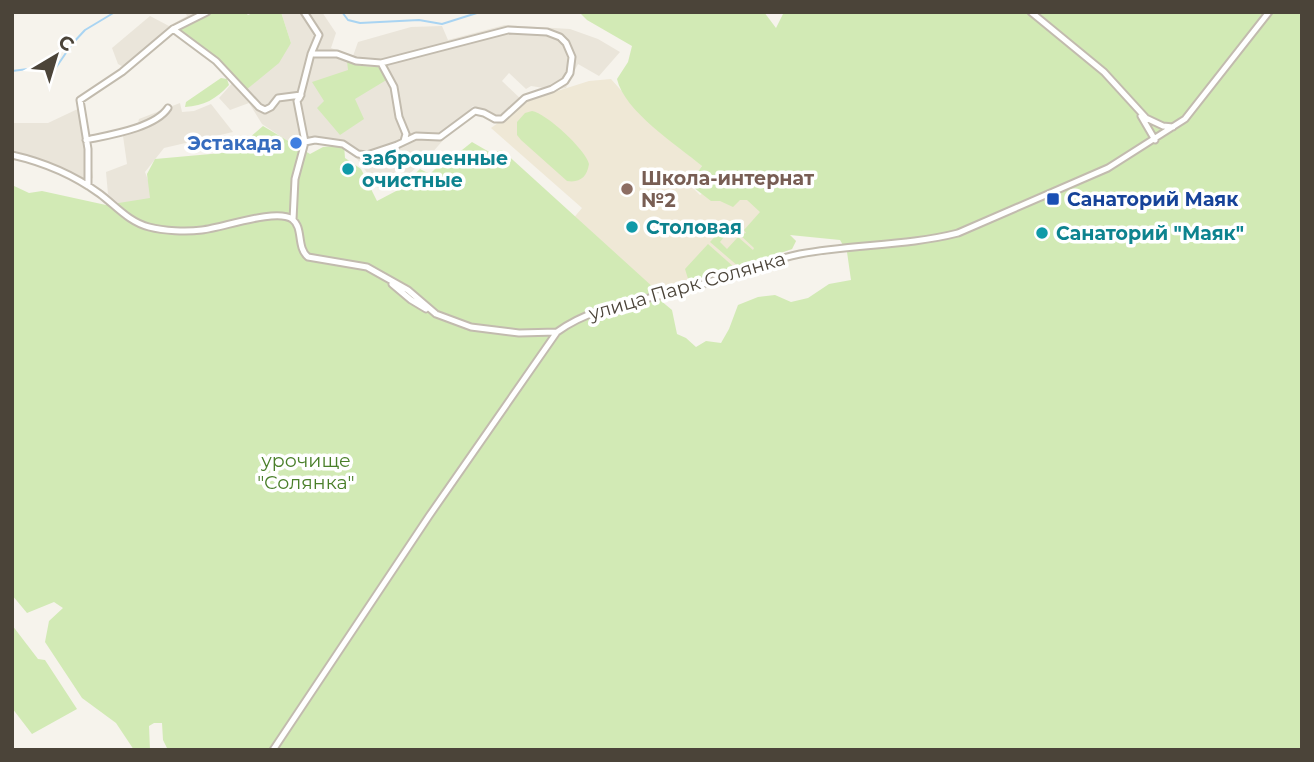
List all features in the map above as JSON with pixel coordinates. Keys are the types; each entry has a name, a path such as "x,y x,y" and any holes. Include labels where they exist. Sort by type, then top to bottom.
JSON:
{"street":[{"path":"88,186 90,176 80,100 122,72 173,29 207,12"},
{"path":"293,220 295,179 305,142 297,102 319,35 304,12"},
{"path":"1031,12 1122,90 1154,139"},
{"name":"улица Парк Солянка","path":"273,750 429,516 557,331 585,314 668,294 796,255 940,238 958,233 1108,168 1185,119 1269,12"},
{"path":"173,29 216,61 259,107 265,110 278,98 300,95"},
{"path":"305,142 314,140 343,144 358,154 367,155 416,136 436,138 445,135 469,114 479,111 495,119 502,118 525,98 558,85 568,77 572,57 566,43 554,34 508,30 381,62 356,61 337,54 311,54"},
{"path":"381,62 394,87 399,117 406,134 404,141"},
{"path":"86,140 147,124 163,117 168,108"},
{"path":"1138,111 1154,123 1173,127"},
{"path":"12,155 46,165 88,186 132,220 149,227 200,231 270,216 288,217 297,225 301,249 308,257 367,267 408,290 432,312 449,320 482,329 519,333 557,331"}],"shaded area":[{"path":"185,12 214,12 178,29 129,70 118,64 112,48 150,16 169,26 187,16"},
{"path":"281,12 322,12 336,33 331,48 353,56 358,42 411,27 442,26 448,40 505,25 570,29 598,39 620,52 599,76 578,64 566,88 547,91 531,86 526,89 509,73 502,81 524,102 503,122 473,106 431,154 407,176 400,168 378,188 345,142 314,137 302,141 297,147 262,124 249,103 230,110 219,98 235,80 291,43"},
{"name":"Школа-интернат №2","path":"611,79 651,124 702,166 689,184 700,195 722,180 750,196 796,241 792,249 737,268 645,293 571,221 582,208 491,128 537,95 589,81"},
{"path":"180,103 182,112 194,111 211,104 233,132 164,148 145,172 155,199 120,205 108,194 106,172 127,164 122,129 138,123 139,119"},
{"path":"84,106 93,178 87,181 54,164 12,150 12,123 48,123"}],"green space":[{"path":"214,12 245,12 248,15 255,12 281,12 291,43 279,63 246,90 220,61 178,29"},
{"name":"урочище \"Солянка\"","path":"579,12 764,12 776,28 784,12 1302,12 1302,750 168,750 163,740 162,723 154,723 149,726 150,750 134,750 116,723 82,698 45,642 49,621 63,608 54,602 27,613 12,595 12,185 29,193 42,191 106,205 150,198 147,174 155,159 233,152 263,126 310,154 323,147 344,145 345,158 361,169 377,201 398,190 420,169 430,174 448,156 457,154 472,142 491,153 502,150 654,288 660,300 672,310 677,334 696,347 706,341 721,343 738,305 758,297 775,295 791,302 808,298 829,284 851,280 847,252 840,240 790,235 796,241 792,249 739,267 710,242 722,229 727,233 720,242 727,249 738,237 753,250 740,235 746,233 744,230 760,212 747,200 740,200 733,207 720,201 711,201 689,184 702,166 640,115 622,91 617,79 628,62 632,46 587,20"},
{"path":"347,61 361,66 380,67 388,79 355,99 364,119 340,135 317,108 324,101 312,82 348,70"},
{"path":"221,78 227,79 229,85 219,94 204,103 185,107 186,102"},
{"path":"532,111 555,125 581,150 589,164 582,178 567,181 517,135 517,122 525,113"},
{"path":"708,244 735,268 689,282 685,269"},
{"path":"12,625 38,659 45,660 77,709 32,734 12,708"}],"waterway":[{"path":"12,71 55,69 85,30 115,12"},
{"path":"342,12 348,20 360,23 419,20 442,24 480,12"}],"place":[{"name":"Эстакада","path":"296,143"},
{"name":"заброшенные очистные","path":"348,169"},
{"name":"Школа-интернат №2","path":"627,189"},
{"name":"Санаторий Маяк","path":"1053,199"},
{"name":"Столовая","path":"632,227"},
{"name":"Санаторий \"Маяк\"","path":"1042,233"}]}
